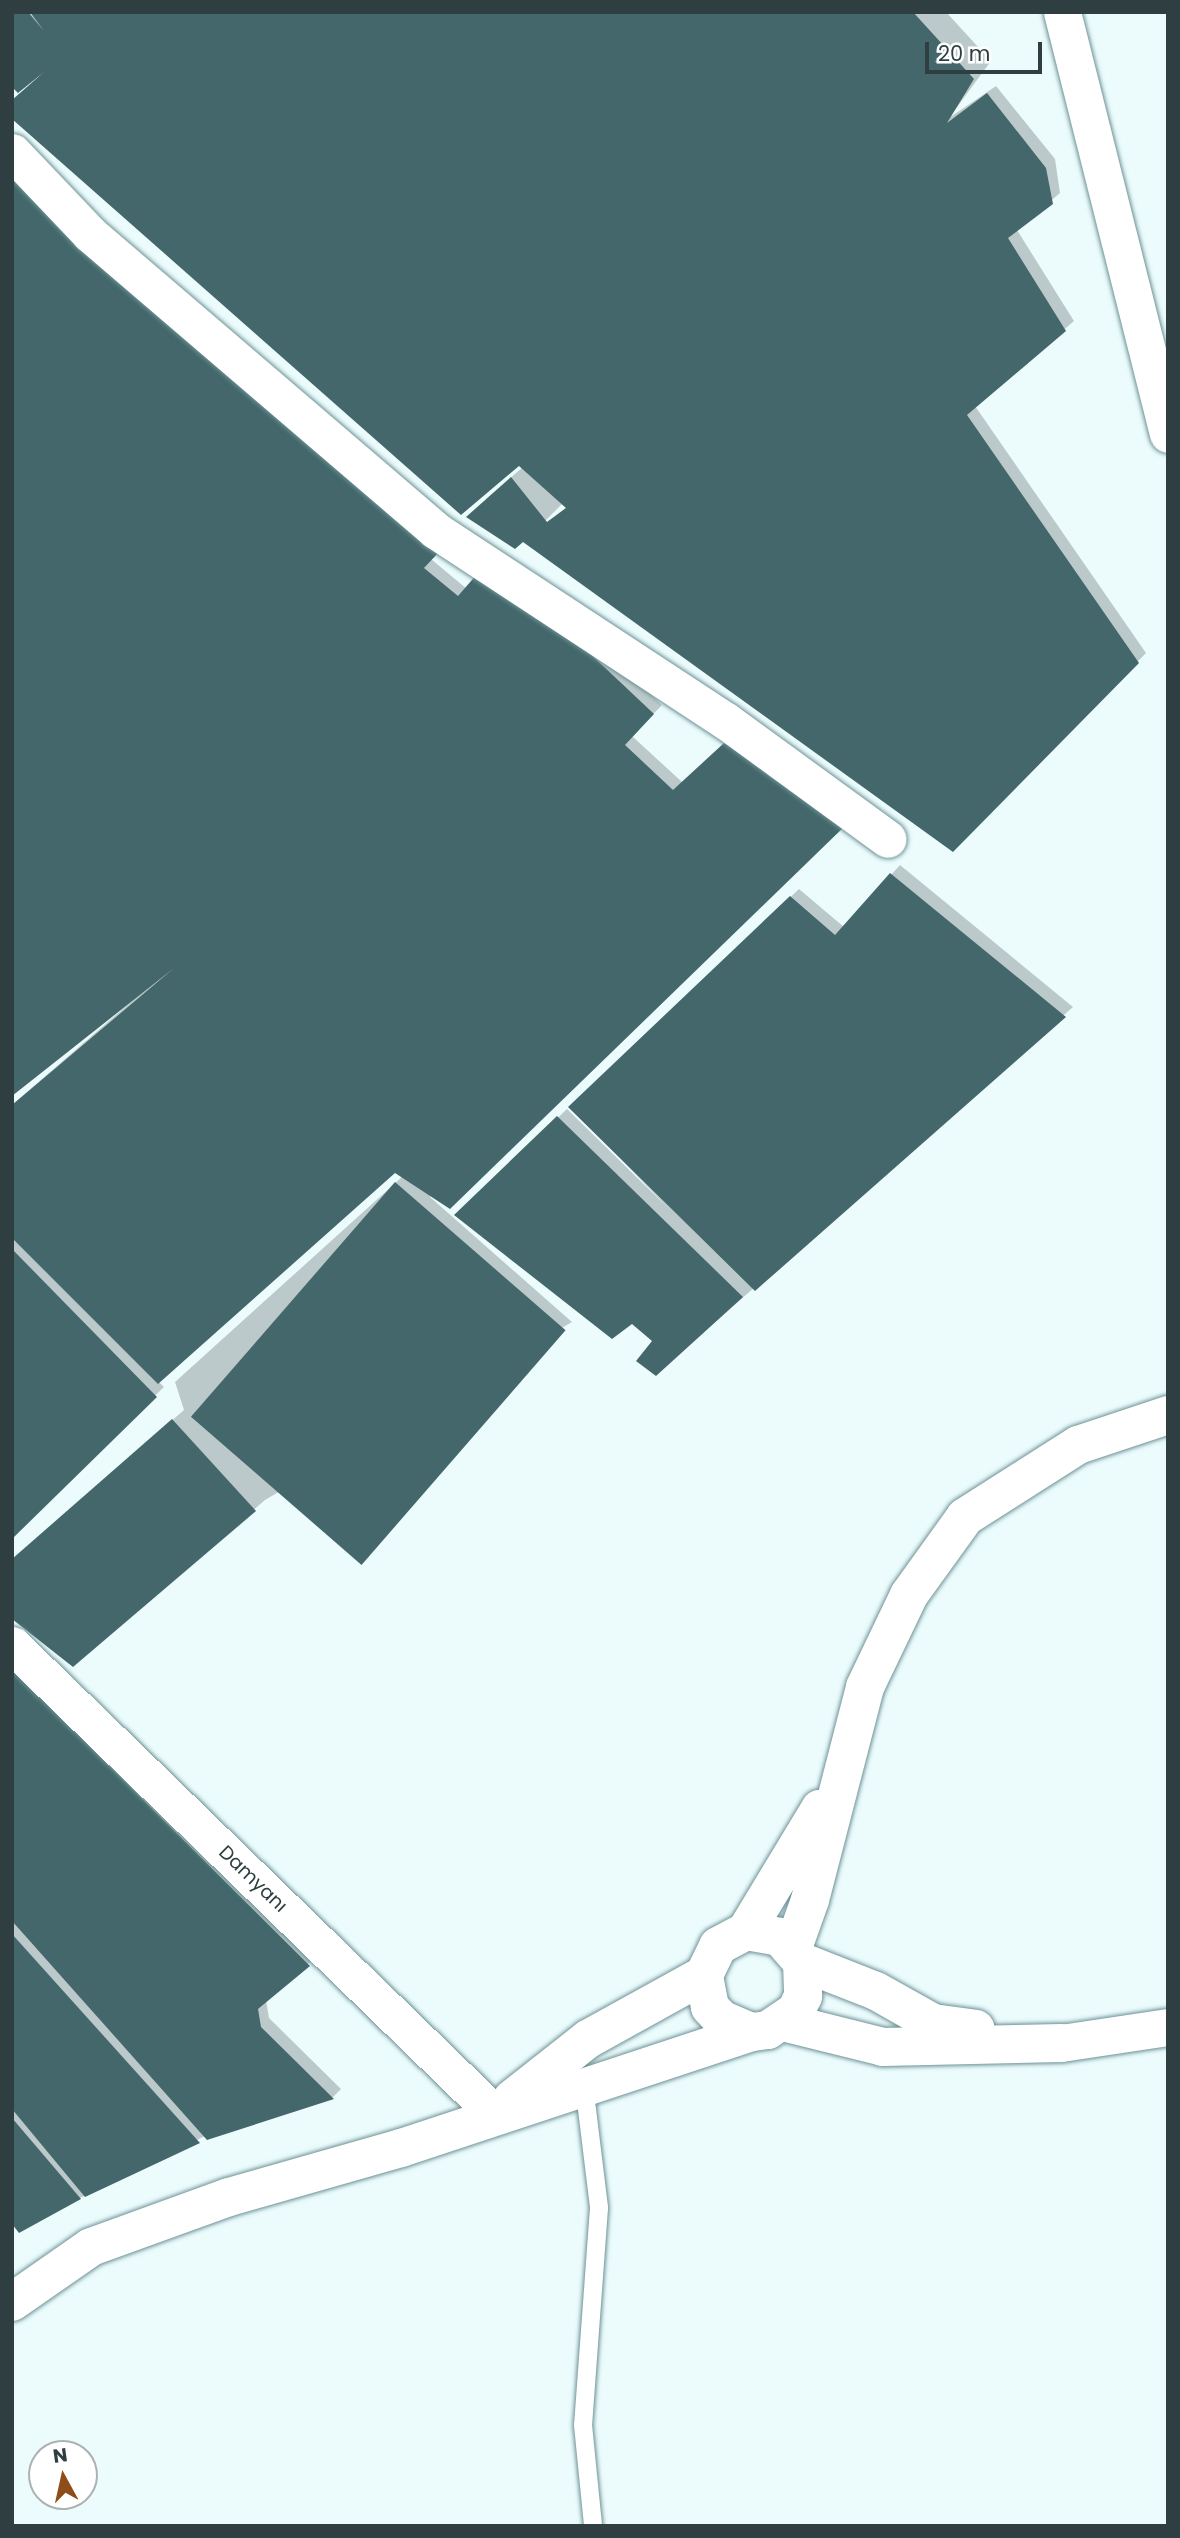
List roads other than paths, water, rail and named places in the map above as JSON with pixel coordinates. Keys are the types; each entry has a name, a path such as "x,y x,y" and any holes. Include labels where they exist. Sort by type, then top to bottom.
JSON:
{"street":[{"path":"1062,12 1168,433"},
{"path":"12,152 90,234 435,530 726,721 888,839"},
{"path":"12,2302 91,2246 494,2113 767,2027 803,1996 797,1955 840,1777 876,1664 909,1595 965,1517 1078,1445 1168,1415"},
{"name":"Damyanı","path":"12,1645 494,2113"},
{"path":"840,1777 746,1931 718,1946 704,1975 705,1991 716,2013 735,2028 767,2027 883,2047 1061,2043 1168,2027"},
{"path":"746,1931 780,1937 797,1955 876,1991 933,2023 1061,2043"},
{"path":"494,2113 587,2039 704,1975"}],"lane":[{"path":"584,2085 598,2208 583,2425 593,2526"}]}
